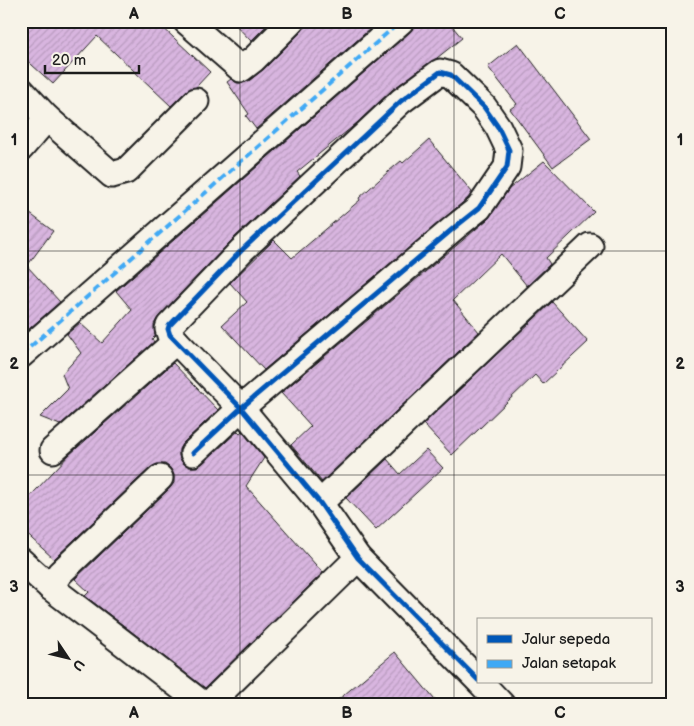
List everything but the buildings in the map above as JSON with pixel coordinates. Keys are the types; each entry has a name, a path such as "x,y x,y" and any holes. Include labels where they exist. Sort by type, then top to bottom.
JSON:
{"street":[{"path":"186,21 241,69 254,59 292,21"},
{"path":"21,355 401,21"},
{"path":"192,453 241,408 479,208 507,167 509,150 498,127 484,107 451,75 440,72 401,101 242,250 168,329 170,335 241,408 320,503 358,558 477,679"},
{"path":"21,90 47,118 112,175 126,171 196,101"},
{"path":"21,148 47,118"},
{"path":"320,503 590,246"},
{"path":"53,450 176,341"},
{"path":"50,587 60,573 160,478"},
{"path":"208,705 358,558"},
{"path":"21,561 50,587 204,705"},
{"path":"482,684 502,705"}],"marked path":[{"path":"21,355 401,21"}],"cycle path":[{"path":"440,72 451,75 484,107 498,127 509,150 507,167 479,208 241,408 170,335 169,326 242,250 401,101 440,72"},
{"path":"193,453 241,408"},
{"path":"241,408 320,503 358,558 477,679"}]}
